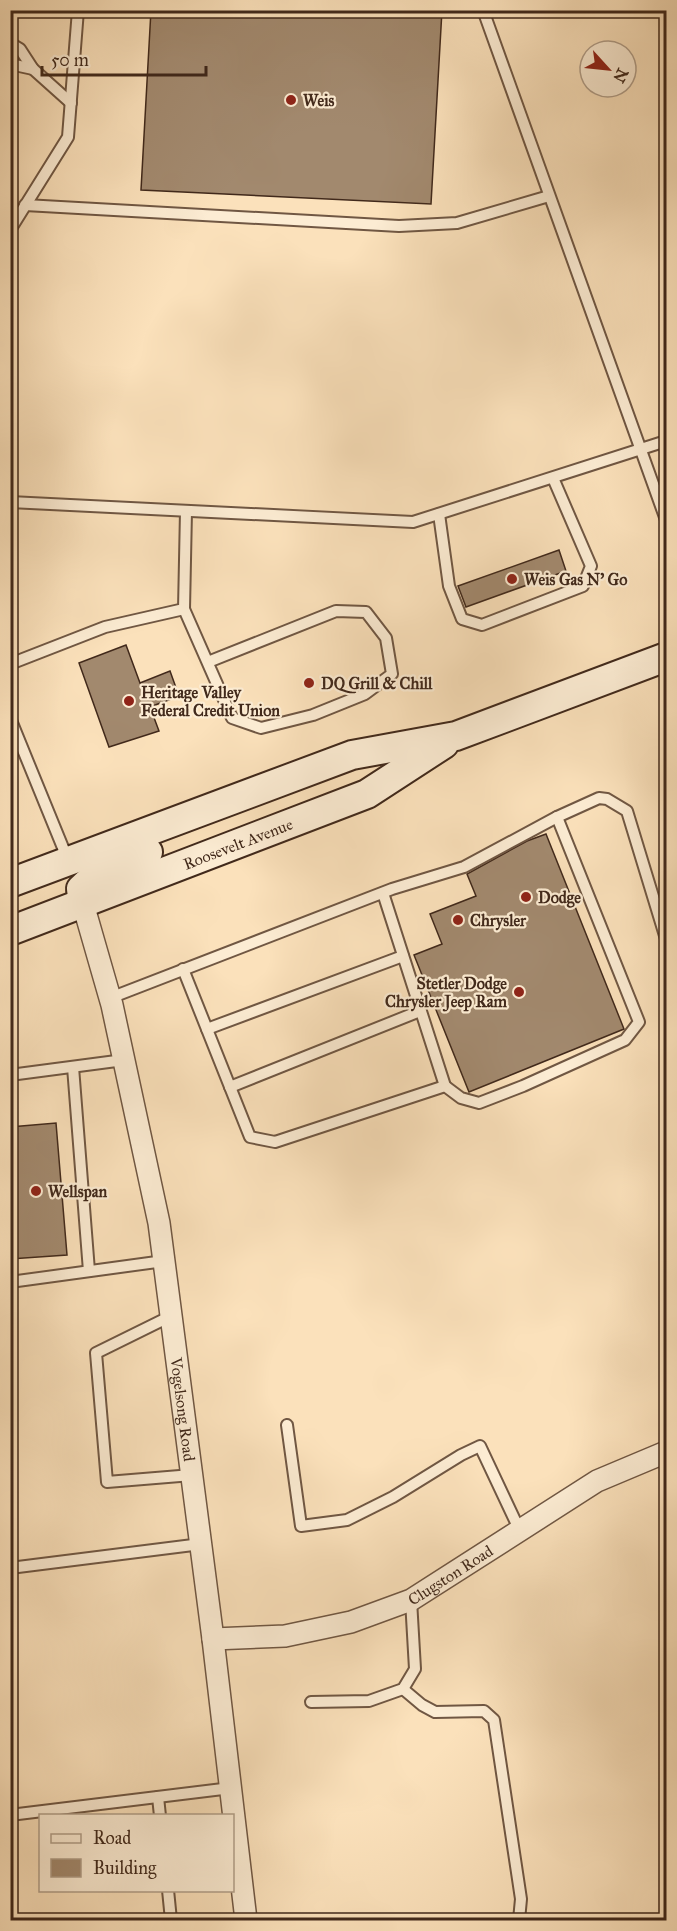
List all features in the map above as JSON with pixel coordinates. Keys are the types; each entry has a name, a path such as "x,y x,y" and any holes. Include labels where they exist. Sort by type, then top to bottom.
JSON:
{"main road":[{"name":"Roosevelt Avenue","path":"10,884 352,755 456,736 666,657"},
{"name":"Roosevelt Avenue","path":"10,931 367,794 456,736"},
{"path":"83,904 81,889 92,877 104,870 273,802 312,770"}],"street":[{"name":"Vogelsong Road","path":"83,904 110,998 159,1223 234,1814"},
{"name":"Clugston Road","path":"213,1640 285,1636 351,1622 411,1600 597,1481 666,1452"},
{"name":"Vogelsong Road","path":"234,1814 246,1920"}],"lane":[{"path":"10,230 68,136 78,10"},
{"path":"483,10 666,520"},
{"path":"10,43 20,49 33,69 71,103"},
{"path":"10,64 33,69"},
{"path":"25,205 399,226 457,223 549,196"},
{"path":"10,502 413,522 666,441"},
{"path":"439,514 449,586 462,619 482,625 583,586 591,566 553,478"},
{"path":"186,511 184,609 232,718 261,728 313,716 365,694 392,674 386,638 366,612 336,611 208,662"},
{"path":"10,664 105,627 184,609"},
{"path":"10,718 69,861"},
{"path":"110,998 383,893 464,867 557,817 600,798 607,799 627,812 666,939"},
{"path":"383,893 445,1086 461,1098 479,1103 544,1077 625,1040 639,1022 557,817"},
{"path":"207,1029 403,956"},
{"path":"183,969 250,1137 275,1142 445,1086"},
{"path":"230,1087 420,1011"},
{"path":"10,1075 124,1060"},
{"path":"73,1066 89,1271"},
{"path":"10,1282 164,1261"},
{"path":"171,1316 96,1353 107,1482 192,1475"},
{"path":"287,1425 301,1526 347,1520 393,1497 460,1455 480,1446 520,1531"},
{"path":"10,1568 201,1544"},
{"path":"311,1702 369,1701 403,1689 414,1669 411,1600"},
{"path":"403,1689 422,1705 435,1712 484,1711 494,1720 521,1899 519,1920"},
{"path":"10,1815 231,1788"},
{"path":"158,1797 160,1814"},
{"path":"168,1892 171,1920"}],"building":[{"name":"Weis","path":"151,10 442,10 431,204 141,190"},
{"name":"Weis Gas N' Go","path":"559,550 566,571 466,607 458,586"},
{"name":"Heritage Valley Federal Credit Union","path":"126,645 140,683 170,671 179,696 150,707 159,731 109,747 79,663"},
{"name":"Stetler Dodge Chrysler Jeep Ram","path":"546,834 624,1029 469,1092 414,955 442,944 430,914 476,896 467,874 527,841"},
{"name":"Wellspan","path":"56,1123 67,1255 10,1259 10,1127"}],"place":[{"name":"Weis","path":"291,100"},
{"name":"Weis Gas N' Go","path":"512,579"},
{"name":"DQ Grill & Chill","path":"309,683"},
{"name":"Heritage Valley Federal Credit Union","path":"129,701"},
{"name":"Dodge","path":"526,897"},
{"name":"Chrysler","path":"458,920"},
{"name":"Stetler Dodge Chrysler Jeep Ram","path":"519,992"},
{"name":"Wellspan","path":"36,1191"}]}
